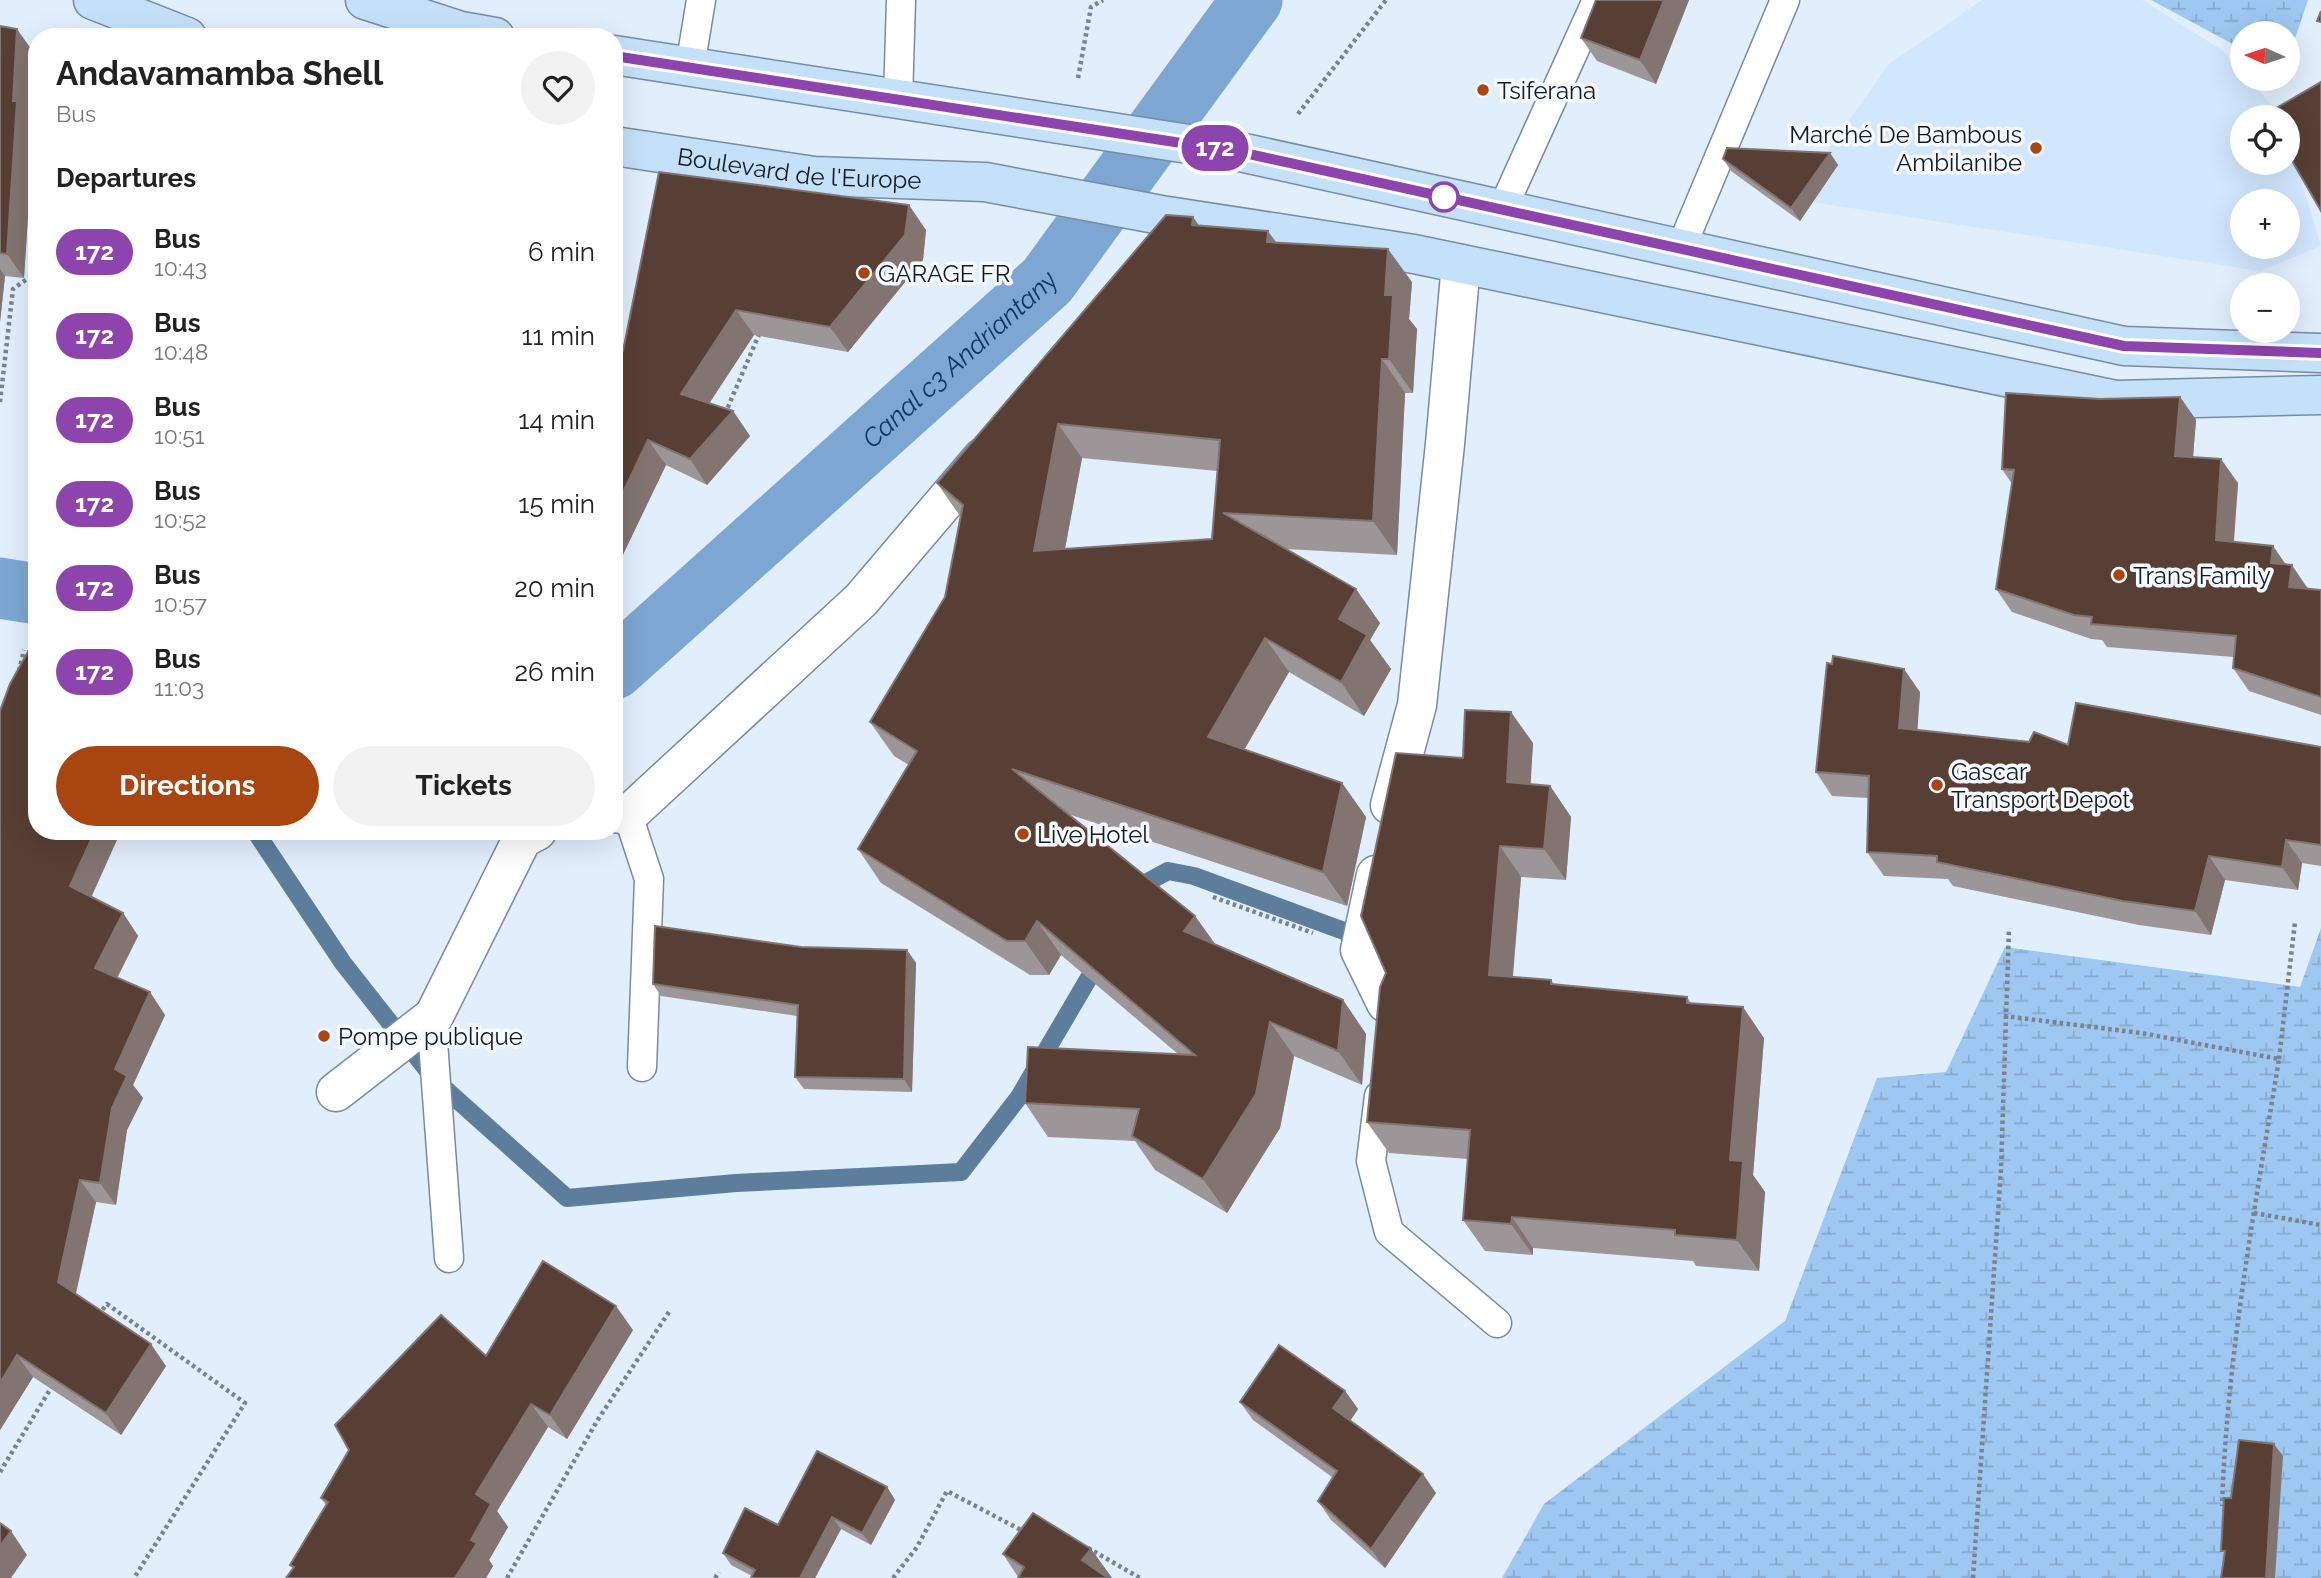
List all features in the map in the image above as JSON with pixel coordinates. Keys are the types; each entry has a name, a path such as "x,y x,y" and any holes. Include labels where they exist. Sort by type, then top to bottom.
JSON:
{"street":[{"path":"93,0 164,28"},
{"path":"365,0 452,28"},
{"path":"623,56 1253,154 2124,346 2321,353"},
{"name":"Boulevard de l'Europe","path":"623,147 814,176 985,182 1168,228 1461,264 2116,400 2321,396"},
{"path":"1385,1016 1360,950 1395,785 1417,705 1446,444 1461,264"},
{"path":"623,812 861,600 1000,436"},
{"path":"336,1092 368,1064 428,1028 522,840"}],"lane":[{"path":"690,67 701,0"},
{"path":"898,100 901,0"},
{"path":"1502,210 1597,0"},
{"path":"1681,248 1785,0"},
{"path":"623,819 649,879 642,1067"},
{"path":"428,1028 440,1136 449,1258"},
{"path":"1382,1071 1371,1161 1389,1232 1497,1322"}],"path":[{"path":"1085,129 1091,7 1103,0"},
{"path":"1253,154 1386,0"},
{"path":"0,402 13,289 28,278"},
{"path":"725,414 763,326"},
{"path":"18,674 24,650"},
{"path":"1213,897 1360,950"},
{"path":"2222,1506 2224,1446 2254,1213 2279,1059 2295,922"},
{"path":"1973,1578 2001,1169 2009,928"},
{"path":"2004,1016 2141,1033 2279,1059"},
{"path":"2254,1213 2321,1225"},
{"path":"89,1326 107,1304 245,1403 134,1578"},
{"path":"507,1578 597,1421 669,1312"},
{"path":"0,1472 55,1381"},
{"path":"893,1578 917,1547 947,1491 1027,1533"},
{"path":"1086,1547 1140,1578"},
{"path":"715,1578 719,1572"}],"shaded area":[{"name":"Marché De Bambous Ambilanibe","path":"1982,0 2142,0 2222,50 2230,58 2230,91 2259,91 2272,105 2230,105 2230,175 2300,175 2321,246 2300,255 2300,189 2230,189 2230,259 2289,259 2260,271 1793,199 1889,64"}],"green space":[{"path":"2151,0 2308,0 2300,24 2300,21 2230,21 2230,43"},
{"path":"2321,928 2321,1578 1502,1578 1544,1504 1785,1321 1877,1078 1946,1072 2005,947 2300,987"}],"building":[{"path":"1596,0 1664,0 1640,60 1581,38"},
{"path":"0,26 17,29 13,101 17,101 7,254 0,253"},
{"path":"2321,82 2321,211 2300,175 2300,105 2282,105"},
{"path":"1727,148 1830,153 1791,208 1723,159"},
{"path":"659,172 909,205 905,235 830,327 736,310 681,394 733,411 690,459 648,440 623,492 623,351"},
{"path":"1166,215 1193,217 1192,225 1268,231 1267,242 1388,249 1385,295 1393,295 1389,359 1382,359 1373,521 1223,513 1356,589 1339,619 1367,635 1341,682 1265,638 1208,737 1342,783 1323,872 1012,769 1195,916 1184,931 1343,1000 1338,1051 1270,1022 1256,1094 1203,1179 1132,1136 1139,1109 1025,1103 1028,1047 1195,1055 1037,921 1025,941 1007,941 858,849 917,751 870,722 945,597 963,505 937,483","holes":["1058,424 1220,440 1212,539 1034,551"]},
{"path":"2006,393 2100,399 2180,397 2175,456 2221,459 2216,540 2273,546 2271,563 2292,565 2289,587 2321,590 2321,697 2233,668 2236,636 2091,624 2092,617 2074,615 1996,589 2014,470 2002,469"},
{"path":"28,652 28,840 91,840 70,886 123,913 95,968 150,992 115,1069 127,1076 112,1108 100,1183 80,1180 58,1282 151,1344 106,1413 17,1355 0,1383 0,711 10,684"},
{"path":"1833,656 1904,669 1899,728 2029,742 2034,732 2068,745 2076,703 2321,747 2321,845 2286,840 2282,867 2209,856 2195,911 2123,901 1937,862 1937,856 1867,852 1869,776 1816,772 1827,663 1832,664"},
{"path":"1465,710 1511,712 1507,782 1550,786 1544,849 1500,846 1489,975 1687,997 1687,1003 1743,1007 1730,1160 1743,1161 1737,1240 1675,1235 1675,1230 1512,1217 1511,1224 1463,1220 1470,1130 1367,1122 1380,987 1386,973 1361,916 1396,753 1463,758"},
{"path":"655,926 801,947 907,950 904,1079 795,1077 798,1005 653,984"},
{"path":"543,1261 616,1306 550,1415 531,1404 476,1494 491,1504 471,1540 477,1543 455,1578 286,1578 294,1567 290,1565 328,1502 321,1498 349,1450 335,1425 441,1315 486,1356"},
{"path":"1279,1345 1345,1391 1333,1408 1423,1474 1371,1549 1318,1501 1337,1471 1240,1402"},
{"path":"2239,1440 2274,1444 2266,1578 2221,1578 2225,1551 2221,1551 2224,1498 2231,1498"},
{"path":"817,1451 887,1487 862,1533 832,1517 800,1578 751,1578 755,1570 723,1553 745,1508 778,1525"},
{"path":"1033,1513 1091,1549 1082,1560 1108,1578 1018,1578 1024,1567 1003,1554"},
{"path":"0,1523 11,1531 0,1546"}],"waterway":[{"name":"Canal c3 Andriantany","path":"623,661 1047,281 1252,0"},
{"name":"Canal c3 Andriantany","path":"0,588 28,593"},
{"path":"261,840 343,963 435,1080 567,1198 736,1183 961,1172 1019,1097 1100,959"},
{"path":"1137,896 1144,884 1168,871 1194,876 1344,931"}],"bus line":[{"name":"172","path":"623,57 1240,152 2124,346 2321,353"}],"place":[{"name":"Tsiferana","path":"1483,90"},
{"name":"Marché De Bambous Ambilanibe","path":"2036,148"},
{"name":"GARAGE FR","path":"864,273"},
{"name":"Trans Family","path":"2119,575"},
{"name":"Gascar Transport Depot","path":"1937,785"},
{"name":"Live Hotel","path":"1023,834"},
{"name":"Pompe publique","path":"324,1036"}]}
